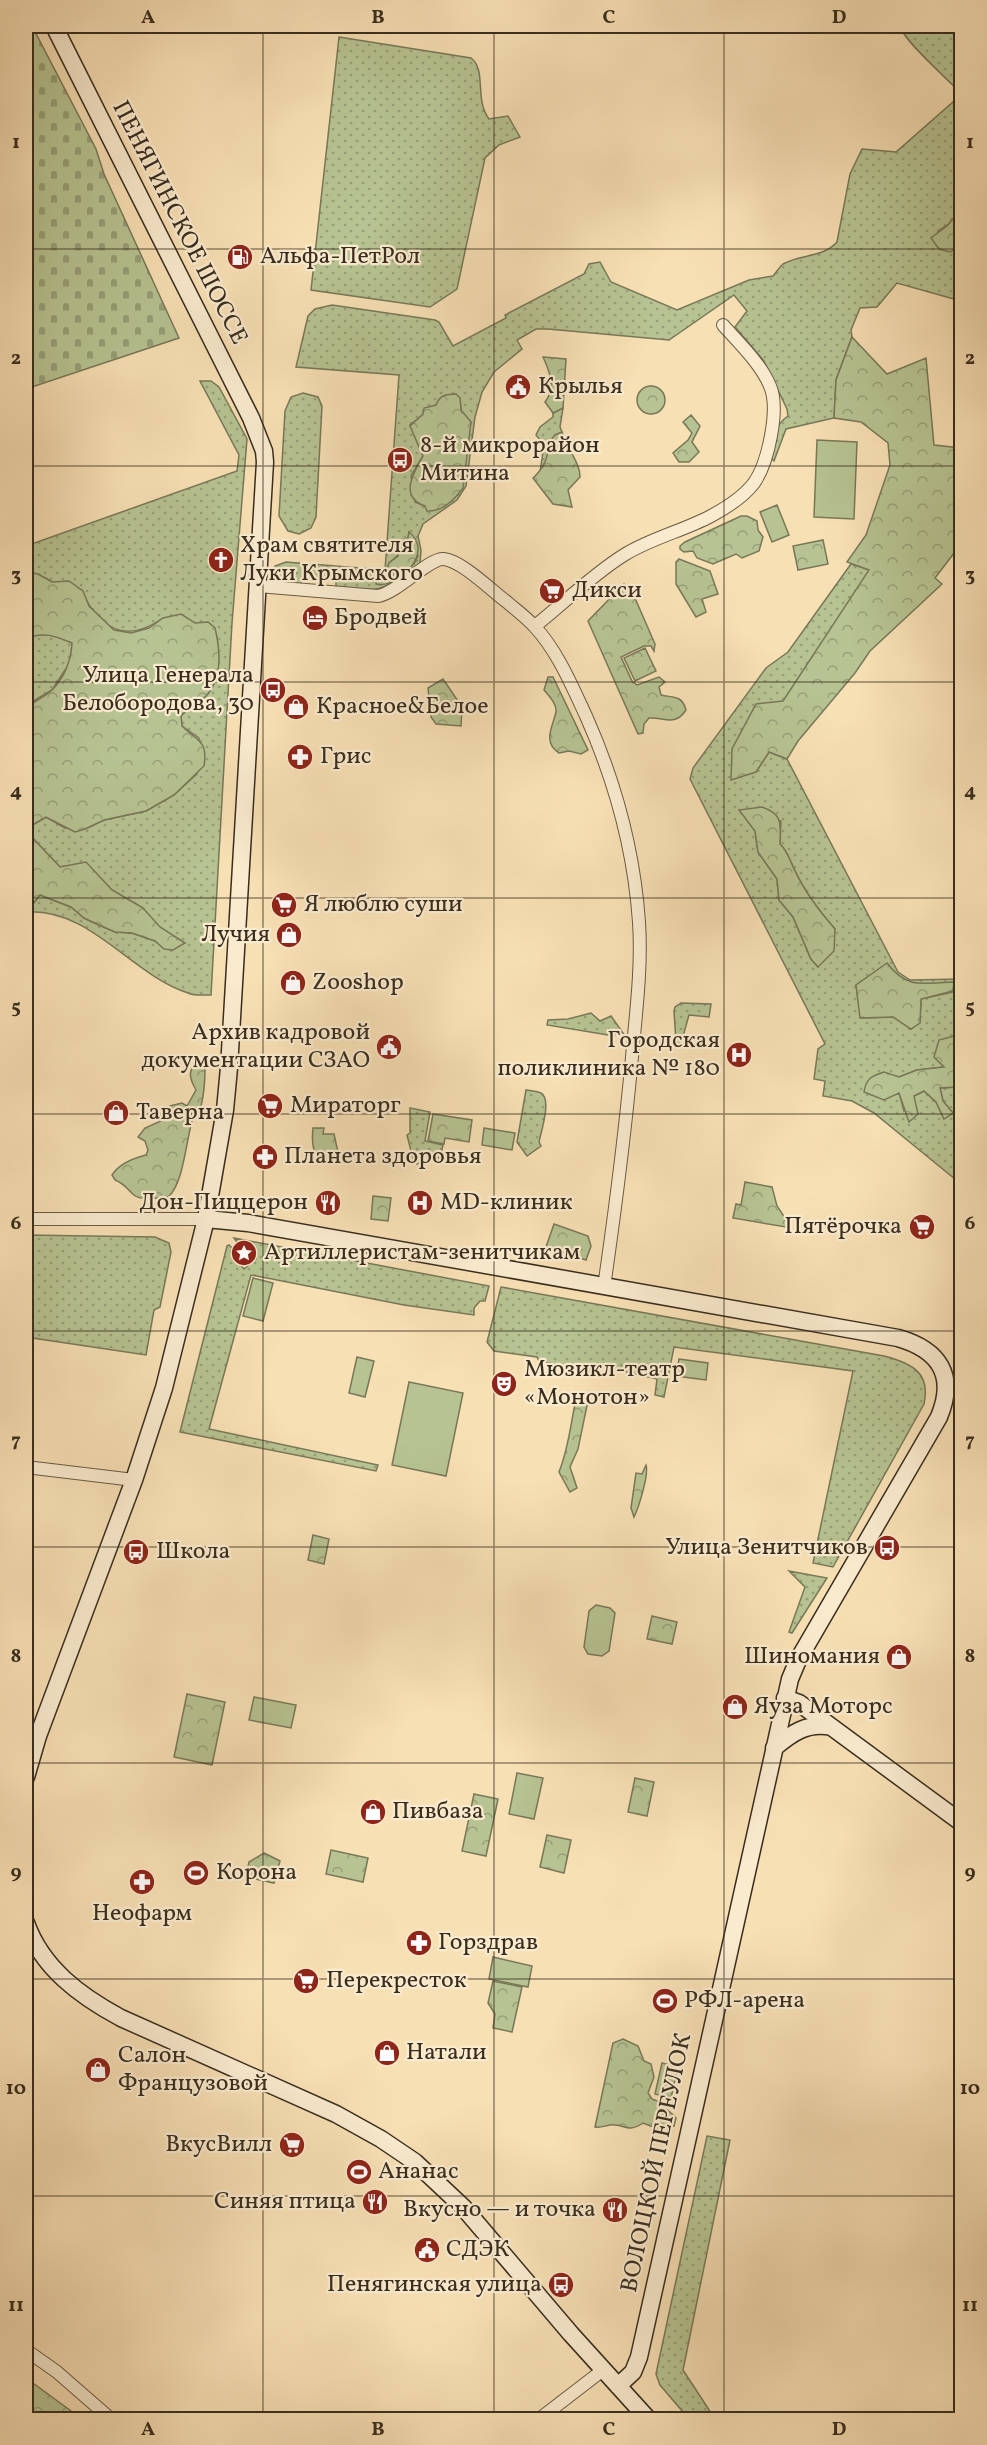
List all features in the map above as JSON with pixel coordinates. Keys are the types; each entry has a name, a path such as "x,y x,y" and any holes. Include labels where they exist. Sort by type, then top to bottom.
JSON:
{"main road":[{"name":"ПЕНЯГИНСКОЕ ШОССЕ","path":"26,1777 38,1736 134,1480 164,1388 206,1219 225,1110 229,1068 265,462 261,442 251,418 54,26"},
{"name":"ВОЛОЦКОЙ ПЕРЕУЛОК","path":"206,1219 248,1223 898,1338 922,1347 944,1373 947,1394 939,1417 798,1660 785,1698 639,2357 633,2372 618,2386"},
{"path":"785,1698 799,1703 833,1727 962,1823"},
{"path":"774,1748 801,1729 812,1725 833,1727"},
{"path":"26,1923 34,1942 60,1977 90,2000 121,2018 336,2114 381,2139 415,2162 463,2207 649,2420"}],"street":[{"path":"535,626 623,556 646,543 713,515 747,491 756,480 765,458 774,418 775,402 767,379 723,325"},
{"path":"258,586 378,596 393,591 432,561 445,559 454,562 535,626 575,693 609,773 626,832 639,920 637,1008 627,1109 604,1287"},
{"path":"26,1218 206,1219"},
{"path":"26,1467 134,1480"},
{"path":"26,2350 57,2372 112,2420"},
{"path":"538,2420 603,2370"}],"green space":[{"path":"26,26 32,26 96,149 104,174 179,338 26,389"},
{"path":"900,26 961,26 961,93 917,50"},
{"path":"339,37 471,58 476,63 480,77 482,103 489,119 508,116 520,137 499,145 485,158 457,289 430,307 311,290"},
{"path":"961,95 961,212 960,210 948,225 938,231 959,245 961,244 961,301 897,283 877,307 860,308 836,380 834,418 786,429 774,461 771,458 775,434 779,424 788,416 787,409 764,361 735,327 747,311 734,295 669,340 536,329 517,340 522,349 494,372 482,392 475,417 466,486 457,500 423,524 418,536 421,550 420,564 389,585 373,589 336,587 336,580 302,577 301,584 277,580 274,572 275,566 286,562 385,570 399,375 296,367 308,316 315,309 332,305 435,320 439,322 453,346 506,318 505,315 584,274 589,264 600,262 611,282 677,310 749,280 773,276 783,264 831,247 837,242 850,174 862,149 896,152","holes":["460,398 461,410 425,506 415,502 411,476 423,456 410,425 436,405","409,533 418,556 414,564 391,583 389,563 402,550"]},
{"path":"960,210 961,244 950,252 939,249 931,238 948,225"},
{"path":"852,337 887,374 926,358 934,445 961,448 961,544 935,578 942,584 870,651 855,673 798,741 787,759 769,752 756,772 731,780 732,749 756,704 783,701 869,570 847,562 866,535 890,465 888,443 861,422 834,418 836,380"},
{"path":"543,357 566,359 563,408 553,413 545,402 551,386 550,374"},
{"path":"200,381 211,381 219,387 247,439 232,623 211,995 190,994 167,984 91,931 71,920 49,914 26,912 26,909 29,909 40,895 71,907 84,918 115,932 132,933 155,941 164,948 184,943 159,927 143,908 112,890 86,863 60,867 26,831 26,818 34,824 46,817 65,828 85,829 104,820 146,811 174,795 197,774 199,738 182,726 181,716 204,698 213,685 218,670 217,638 195,623 163,618 138,630 115,629 97,615 82,591 52,582 38,574 26,572 26,546 237,471 239,455"},
{"path":"651,386 661,390 665,400 661,410 651,414 641,410 637,400 641,390"},
{"path":"303,393 318,397 322,406 316,517 311,528 299,534 288,531 279,516 285,411 291,397"},
{"path":"456,394 460,398 461,410 471,422 463,488 443,507 427,511 425,506 412,497 410,491 412,477 423,456 410,426 423,414 424,408 436,405 444,396"},
{"path":"563,408 560,427 562,432 555,435 549,455 540,472 544,445 536,435 540,427 553,417 553,413"},
{"path":"691,415 700,426 692,442 699,452 689,462 679,462 673,453 688,440 692,433 683,422"},
{"path":"562,432 580,477 568,490 572,507 553,504 533,478 545,462 548,443 555,435"},
{"path":"817,440 857,442 854,519 814,517"},
{"path":"777,505 789,535 772,542 760,512"},
{"path":"741,516 757,521 758,530 763,537 759,551 742,558 736,554 713,564 697,558 693,551 684,552 680,549 685,542"},
{"path":"409,532 416,540 418,549 411,567 395,581 376,584 376,578 380,574 385,574 389,563 398,556 399,544 408,538"},
{"path":"823,540 828,564 798,570 793,546"},
{"path":"679,559 710,571 718,594 702,599 706,612 696,617 676,584 676,562"},
{"path":"851,564 870,570 756,772 769,752 787,759 898,972 910,980 961,979 961,1055 944,1067 917,1070 899,1077 899,1093 904,1111 914,1096 924,1091 936,1102 944,1119 953,1113 943,1101 940,1088 958,1087 961,1090 961,1184 874,1113 852,1101 823,1096 825,1081 814,1079 818,1049 825,1044 690,779 693,768 766,668 788,652","holes":["740,810 781,821 780,844 809,895 835,929 818,967 811,959 793,917 779,900 777,879 758,852 755,831","887,964 908,982 953,992 921,999 920,1022 911,1029 893,1017 861,1018 856,985"]},
{"path":"26,572 38,574 52,582 69,581 83,591 89,606 114,630 131,633 149,628 163,618 181,614 195,623 208,622 215,628 219,663 215,681 206,696 181,716 182,726 203,746 204,766 174,795 146,811 104,820 75,832 46,817 34,824 26,818 26,712 31,705 51,691 60,681 68,663 72,643 49,635 38,635 26,639"},
{"path":"624,584 631,589 655,644 654,651 651,646 644,646 621,657 632,681 637,685 659,677 665,682 659,687 661,695 680,699 686,710 673,720 649,718 644,724 643,733 638,734 588,621"},
{"path":"37,633 55,636 72,643 71,661 52,690 35,700 26,712 26,639"},
{"path":"645,648 656,671 635,681 624,658"},
{"path":"548,677 553,677 588,750 581,754 569,751 559,753 551,744 550,734 556,709 544,690"},
{"path":"443,679 462,707 461,726 436,724 431,717 428,688"},
{"path":"762,807 777,817 780,826 780,844 809,895 835,929 834,951 818,967 811,959 793,917 779,900 777,879 758,852 755,831 739,810"},
{"path":"26,831 60,867 86,862 112,890 143,908 160,927 185,943 173,950 164,949 155,941 132,933 115,932 84,918 71,907 40,895 29,909 26,909"},
{"path":"887,963 894,972 909,981 925,984 954,982 953,991 921,999 920,1023 911,1029 893,1017 860,1018 856,985"},
{"path":"681,1003 711,1004 709,1017 689,1015 680,1047 676,1042 674,1011 675,1007"},
{"path":"591,1013 600,1021 611,1016 623,1033 617,1031 614,1036 547,1025 548,1020 568,1019"},
{"path":"958,1035 957,1057 961,1055 961,1076 959,1077 961,1090 958,1087 940,1088 943,1101 953,1113 944,1119 936,1102 924,1091 914,1096 918,1114 909,1122 899,1093 884,1100 864,1092 870,1078 884,1072 899,1077 917,1070 944,1067 934,1057 939,1040"},
{"path":"195,1064 201,1064 205,1068 203,1097 201,1106 193,1118 178,1182 168,1197 150,1199 137,1197 112,1175 127,1162 146,1155 148,1150 145,1141 138,1137 145,1128 161,1121 170,1106 182,1103 187,1106 196,1090 190,1074"},
{"path":"526,1090 541,1093 546,1102 539,1142 541,1146 527,1156 517,1142"},
{"path":"410,1108 430,1112 425,1141 443,1145 440,1158 425,1155 422,1162 417,1164 413,1159 407,1135 410,1133"},
{"path":"433,1114 472,1120 469,1142 445,1138 444,1144 428,1141"},
{"path":"313,1128 324,1128 323,1134 334,1134 339,1157 324,1159 319,1157 313,1148"},
{"path":"484,1128 515,1133 512,1150 482,1145"},
{"path":"745,1182 772,1187 777,1206 787,1221 786,1227 733,1218 736,1204 741,1205"},
{"path":"373,1196 391,1198 388,1221 371,1219"},
{"path":"554,1224 588,1236 591,1246 586,1260 546,1247"},
{"path":"26,1235 155,1237 169,1243 171,1252 160,1307 154,1310 146,1355 26,1337"},
{"path":"234,1238 489,1286 485,1301 480,1301 474,1308 474,1315 404,1305 251,1275 209,1429 378,1465 376,1471 180,1432 227,1246 229,1245 235,1251 232,1254 244,1269 256,1259 244,1244 240,1246"},
{"path":"253,1278 273,1283 263,1321 243,1316"},
{"path":"501,1287 884,1356 903,1362 922,1377 925,1393 924,1404 833,1567 813,1563 853,1371 674,1347 664,1397 655,1395 657,1379 597,1365 595,1372 539,1361 537,1357 494,1351 487,1342"},
{"path":"357,1357 374,1361 365,1397 349,1393"},
{"path":"679,1359 708,1363 706,1380 676,1376"},
{"path":"409,1382 463,1393 446,1476 392,1465"},
{"path":"577,1395 589,1396 578,1449 570,1467 577,1488 570,1492 559,1472 568,1444"},
{"path":"646,1465 645,1483 634,1517 631,1508 636,1473 642,1474"},
{"path":"313,1535 329,1539 324,1564 308,1560"},
{"path":"789,1571 827,1578 792,1633 789,1632 805,1587"},
{"path":"596,1605 610,1608 615,1613 609,1651 602,1656 588,1654 584,1647 589,1611"},
{"path":"652,1616 677,1622 672,1644 647,1639"},
{"path":"187,1694 225,1702 212,1765 174,1757"},
{"path":"254,1697 296,1705 291,1728 249,1720"},
{"path":"517,1773 543,1778 534,1819 509,1814"},
{"path":"635,1778 654,1782 647,1816 628,1812"},
{"path":"474,1794 498,1799 486,1856 462,1851"},
{"path":"547,1835 571,1840 564,1873 540,1867"},
{"path":"331,1850 368,1858 363,1882 326,1874"},
{"path":"264,1853 280,1861 274,1883 246,1877 249,1862"},
{"path":"493,1957 532,1966 528,1987 489,1979"},
{"path":"493,1981 522,1987 512,2032 493,2028 495,2014 488,2003"},
{"path":"623,2039 638,2046 644,2061 651,2064 654,2077 648,2093 652,2099 660,2102 676,2118 674,2126 658,2129 643,2123 633,2128 615,2125 595,2127 613,2043"},
{"path":"662,2063 678,2067 671,2098 655,2094"},
{"path":"707,2136 730,2140 683,2370 715,2419 689,2419 660,2385 656,2374"},
{"path":"26,2378 82,2419 26,2419"}],"place":[{"name":"Альфа-ПетРол","path":"240,257"},
{"name":"Крылья","path":"518,387"},
{"name":"8-й микрорайон Митина","path":"400,460"},
{"name":"Храм святителя Луки Крымского","path":"221,560"},
{"name":"Дикси","path":"552,591"},
{"name":"Бродвей","path":"315,618"},
{"name":"Улица Генерала Белобородова, 30","path":"273,690"},
{"name":"Красное&Белое","path":"296,707"},
{"name":"Грис","path":"300,757"},
{"name":"Я люблю суши","path":"284,905"},
{"name":"Лучия","path":"289,935"},
{"name":"Zooshop","path":"293,983"},
{"name":"Архив кадровой документации СЗАО","path":"389,1047"},
{"name":"Городская поликлиника № 180","path":"739,1055"},
{"name":"Мираторг","path":"270,1106"},
{"name":"Таверна","path":"116,1113"},
{"name":"Планета здоровья","path":"265,1157"},
{"name":"Дон-Пиццерон","path":"328,1203"},
{"name":"MD-клиник","path":"420,1203"},
{"name":"Пятёрочка","path":"922,1227"},
{"name":"Артиллеристам-зенитчикам","path":"244,1253"},
{"name":"Мюзикл-театр «Монотон»","path":"504,1384"},
{"name":"Улица Зенитчиков","path":"887,1548"},
{"name":"Школа","path":"136,1552"},
{"name":"Шиномания","path":"899,1657"},
{"name":"Яуза Моторс","path":"735,1707"},
{"name":"Пивбаза","path":"373,1812"},
{"name":"Корона","path":"196,1873"},
{"name":"Неофарм","path":"142,1882"},
{"name":"Горздрав","path":"419,1943"},
{"name":"Перекресток","path":"306,1981"},
{"name":"РФЛ-арена","path":"665,2001"},
{"name":"Натали","path":"387,2053"},
{"name":"Салон Французовой","path":"98,2070"},
{"name":"ВкусВилл","path":"292,2145"},
{"name":"Ананас","path":"359,2172"},
{"name":"Синяя птица","path":"375,2202"},
{"name":"Вкусно — и точка","path":"615,2210"},
{"name":"СДЭК","path":"427,2250"},
{"name":"Пенягинская улица","path":"561,2285"}]}
